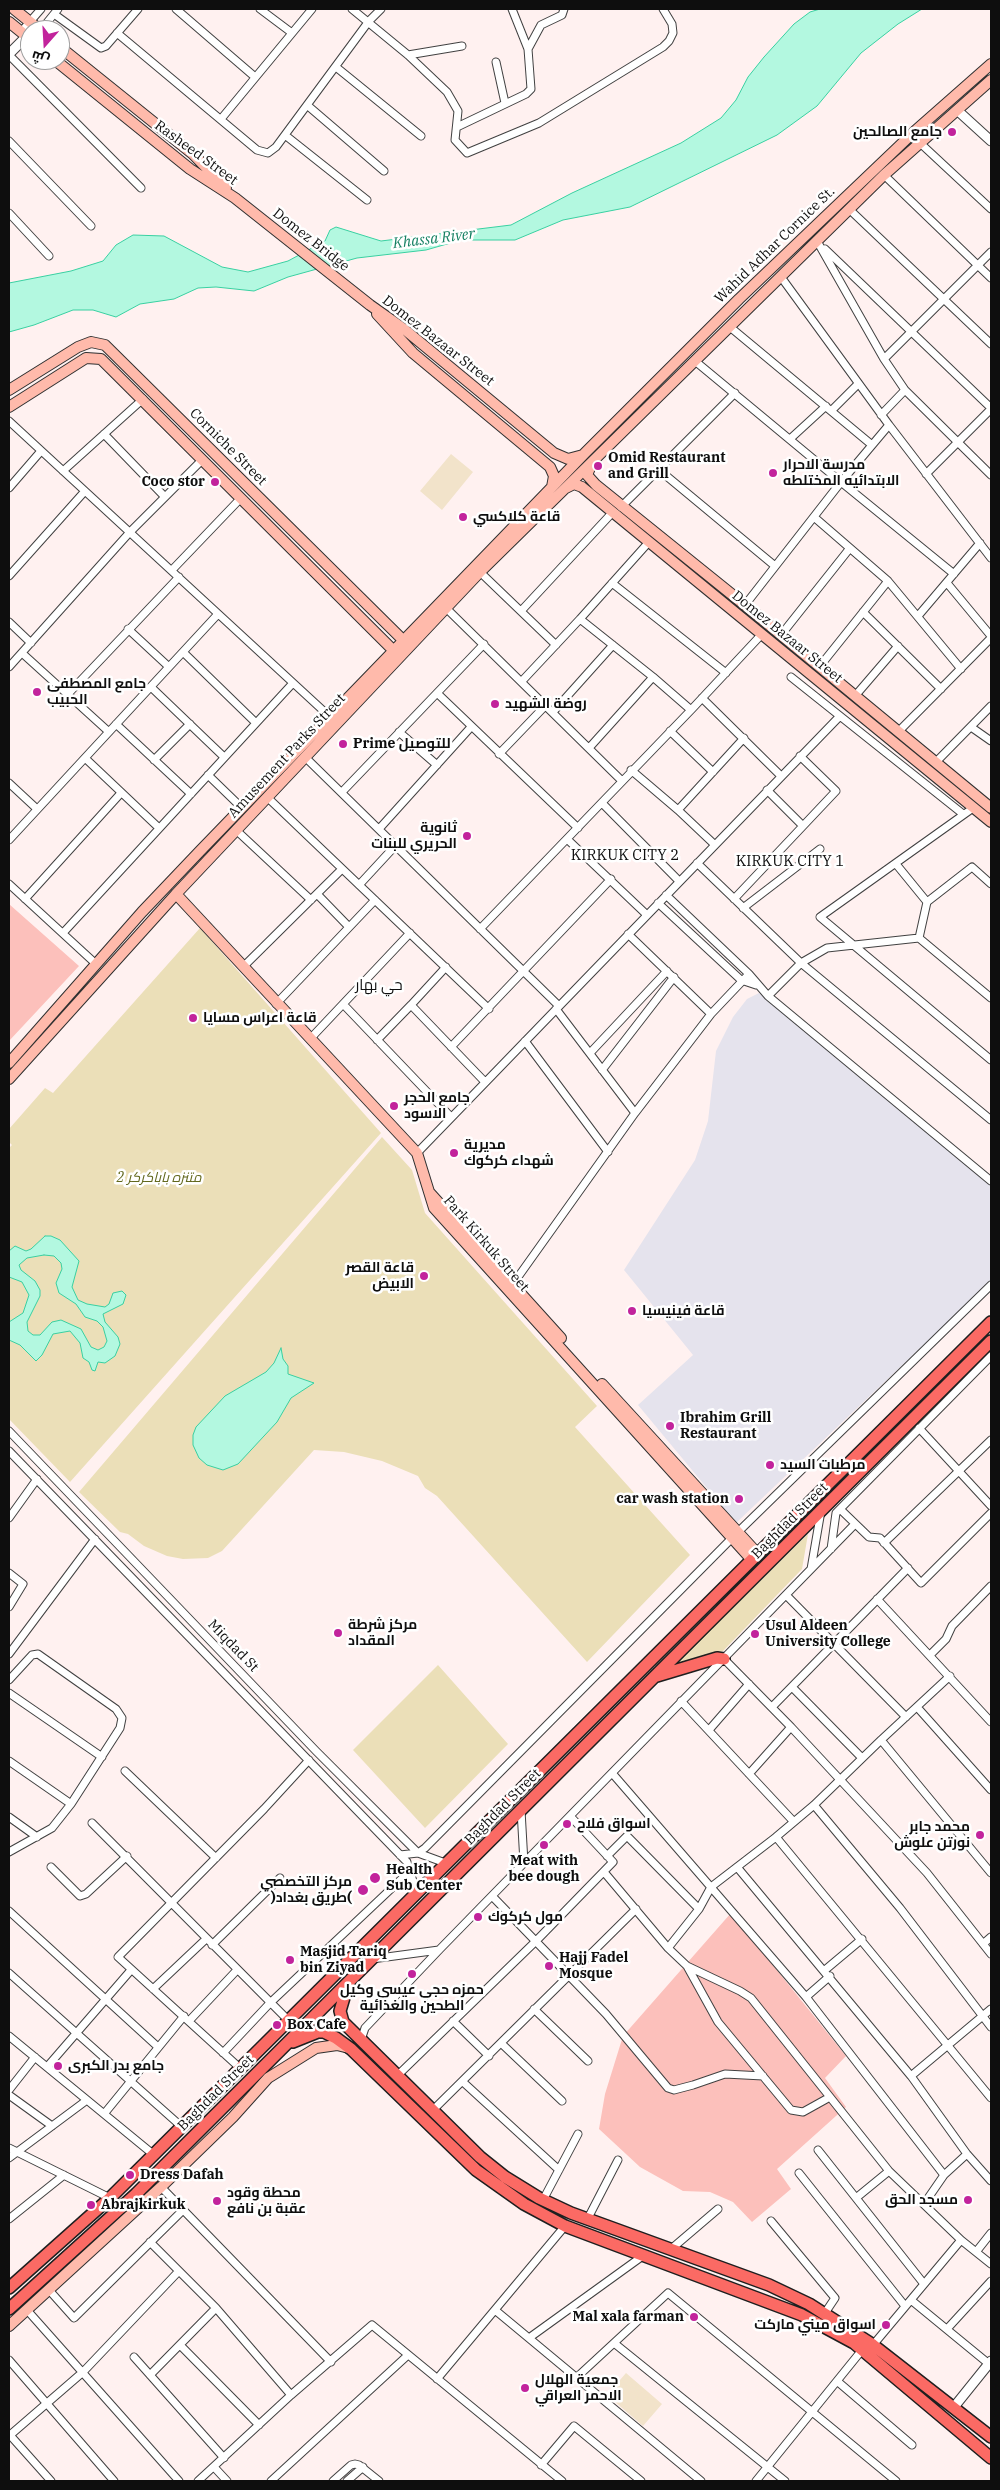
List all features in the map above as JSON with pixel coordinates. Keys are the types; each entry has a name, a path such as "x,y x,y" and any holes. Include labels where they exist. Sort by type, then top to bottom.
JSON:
{"main road":[{"path":"14,9 28,20"},
{"path":"9,22 20,31"},
{"name":"Rasheed Street","path":"70,55 193,154 235,198"},
{"name":"Wahid Adhar Cornice St.","path":"585,453 739,299 914,131 991,64"},
{"name":"Rasheed Street","path":"67,70 190,170 235,198"},
{"name":"Wahid Adhar Cornice St.","path":"594,460 748,308 818,243 884,175 991,80"},
{"name":"Domez Bridge","path":"235,198 370,305"},
{"path":"739,299 748,308"},
{"name":"Domez Bazaar Street","path":"370,305 404,329 557,456 570,459 585,453"},
{"name":"Domez Bazaar Street","path":"370,305 413,353 550,467 555,478 550,490"},
{"name":"Corniche Street","path":"9,390 78,347 91,342 104,345 406,643"},
{"name":"Corniche Street","path":"9,406 90,357 97,357 107,364 143,399 240,499 396,654"},
{"name":"Amusement Parks Street","path":"9,1079 176,894 305,757 406,643 585,453"},
{"path":"592,489 587,473 594,460"},
{"name":"Amusement Parks Street","path":"406,643 446,608 594,460"},
{"name":"Domez Bazaar Street","path":"563,490 570,484 577,484 592,489 621,507 745,604 991,808"},
{"name":"Domez Bazaar Street","path":"592,489 612,513 991,822"},
{"path":"275,534 286,524"},
{"path":"701,584 708,575"},
{"name":"Amusement Parks Street","path":"9,1063 96,964 241,807 329,716 396,654"},
{"path":"200,851 209,859"},
{"name":"Park Kirkuk Street","path":"176,894 276,1004 417,1153 434,1208 735,1536"},
{"path":"61,1003 71,1011"},
{"path":"428,1190 754,1556"},
{"name":"Baghdad Street","path":"9,2288 110,2198 154,2155 991,1322"},
{"name":"Baghdad Street","path":"9,2309 141,2198 284,2046 821,1511 990,1349"},
{"path":"656,1676 717,1658 724,1659"},
{"path":"595,1718 604,1727"},
{"path":"350,1981 341,2004 341,2017 346,2026 486,2162 505,2177 543,2200 587,2220 769,2285 825,2313 873,2345 991,2437"},
{"path":"284,2046 310,2034 324,2032 351,2049 476,2170 524,2204 565,2226 802,2315 854,2343 991,2458"},
{"path":"351,2049 360,2040"},
{"path":"9,2326 64,2276 141,2198 163,2186 233,2117 268,2078 316,2048 337,2045 351,2049"},
{"path":"56,2268 64,2276"},
{"path":"715,2281 720,2268"},
{"path":"19,2279 28,2292"}],"street":[{"path":"32,20 41,9"},
{"path":"56,11 98,47 106,46 138,9"},
{"path":"176,9 255,77"},
{"path":"260,9 292,33"},
{"path":"221,119 312,9"},
{"path":"352,9 408,55 447,92 458,111 455,140 463,151 472,153 539,123 663,47 673,33 672,24 663,9"},
{"path":"117,33 262,153 273,151 368,21 381,9"},
{"path":"456,127 526,94 531,89 528,49 512,9"},
{"path":"528,49 541,24 562,14 564,9"},
{"path":"20,42 9,54 141,188"},
{"path":"408,55 462,46"},
{"path":"496,62 505,103"},
{"path":"336,67 421,136"},
{"path":"307,105 384,171"},
{"path":"957,110 991,141"},
{"path":"285,135 367,200"},
{"path":"9,141 91,226"},
{"path":"919,142 991,209"},
{"path":"884,175 991,278"},
{"path":"849,209 991,344"},
{"path":"9,213 49,256"},
{"path":"818,243 912,331 991,409 926,474"},
{"path":"818,243 884,359 905,390 991,475"},
{"path":"884,359 991,252"},
{"path":"781,277 888,425 991,558"},
{"path":"730,327 872,445"},
{"path":"695,361 954,574"},
{"path":"790,439 858,384"},
{"path":"881,415 905,390"},
{"path":"621,507 735,393"},
{"path":"63,471 143,399"},
{"path":"9,421 329,716"},
{"path":"745,604 888,425"},
{"path":"104,434 165,497"},
{"path":"9,488 42,451"},
{"path":"9,667 130,532 202,460"},
{"path":"658,469 775,566"},
{"path":"9,576 85,491"},
{"path":"172,570 240,499"},
{"path":"521,612 612,513"},
{"path":"814,517 888,582 961,669"},
{"path":"522,681 648,542"},
{"path":"918,616 980,544"},
{"path":"782,635 850,548"},
{"path":"480,572 556,645"},
{"path":"67,695 179,577"},
{"path":"820,666 888,582"},
{"path":"612,583 726,673"},
{"path":"899,732 991,637 947,583"},
{"path":"446,608 622,781"},
{"path":"863,612 941,689"},
{"path":"9,840 218,614"},
{"path":"580,619 653,676 690,710"},
{"path":"9,622 31,642"},
{"path":"128,629 169,667"},
{"path":"480,929 762,634"},
{"path":"342,792 484,644"},
{"path":"553,712 613,646"},
{"path":"856,696 898,646"},
{"path":"183,652 256,723"},
{"path":"22,653 109,732"},
{"path":"589,748 653,676"},
{"path":"791,677 963,814"},
{"path":"63,933 293,683"},
{"path":"151,687 224,757"},
{"path":"437,693 471,728 578,828"},
{"path":"702,698 782,776"},
{"path":"499,754 546,705"},
{"path":"936,762 991,706"},
{"path":"417,1153 840,716"},
{"path":"116,724 191,794"},
{"path":"154,760 190,724"},
{"path":"971,727 991,741"},
{"path":"379,829 471,728"},
{"path":"670,731 713,772"},
{"path":"399,732 437,765"},
{"path":"678,810 744,738"},
{"path":"734,899 836,791 800,756"},
{"path":"305,757 524,971 557,1007 635,1113"},
{"path":"85,758 159,828"},
{"path":"631,770 678,810 714,845"},
{"path":"208,775 241,807"},
{"path":"9,782 37,809"},
{"path":"767,790 802,825"},
{"path":"25,899 122,793"},
{"path":"268,797 488,1009"},
{"path":"602,803 680,881"},
{"path":"973,808 820,917 991,1060"},
{"path":"236,830 311,900"},
{"path":"567,839 647,915"},
{"path":"359,885 396,845"},
{"path":"743,908 820,849"},
{"path":"697,863 801,963 991,1120"},
{"path":"896,864 927,902"},
{"path":"919,938 927,902 972,866 991,884"},
{"path":"243,967 342,869"},
{"path":"451,1047 611,879"},
{"path":"9,884 96,964"},
{"path":"317,894 349,927"},
{"path":"666,895 748,974 768,996 991,1181"},
{"path":"276,1004 375,900"},
{"path":"658,903 741,980 756,985"},
{"path":"310,1039 410,933"},
{"path":"628,934 711,1014"},
{"path":"768,996 801,963 827,948 919,938 991,998"},
{"path":"377,1040 446,967"},
{"path":"590,1053 667,971"},
{"path":"513,1284 635,1113 711,1014 748,974"},
{"path":"602,1070 674,977"},
{"path":"343,1004 451,1117"},
{"path":"411,1005 485,1082"},
{"path":"525,1040 608,1152"},
{"path":"400,1855 418,1853 735,1536 991,1285"},
{"path":"831,1550 836,1513 919,1428 990,1349"},
{"path":"919,1428 960,1470 991,1506"},
{"name":"Miqdad St","path":"9,1431 418,1853 437,1862 448,1864"},
{"path":"884,1543 991,1440"},
{"name":"Miqdad St","path":"9,1451 400,1855 411,1870 417,1894"},
{"path":"9,1518 37,1479"},
{"path":"840,1509 869,1537 880,1538 921,1583 991,1513"},
{"path":"811,1570 821,1511"},
{"path":"360,2040 365,2028 439,1950 855,1524"},
{"path":"9,1654 95,1539"},
{"path":"122,1566 129,1556"},
{"path":"772,1707 793,1688 908,1568"},
{"path":"9,1574 23,1584 9,1607"},
{"path":"930,1655 946,1639 952,1626 991,1586"},
{"path":"786,1595 906,1717"},
{"path":"877,1599 991,1722"},
{"path":"9,1680 32,1655 38,1654 116,1709 122,1718 122,1723 102,1757 71,1804 52,1828 9,1852"},
{"path":"724,1659 791,1727 927,1873 991,1954"},
{"path":"668,1948 699,1909 711,1887 776,1838 814,1805 950,1676"},
{"path":"709,1730 749,1684"},
{"path":"793,1688 862,1758"},
{"path":"9,1693 102,1757"},
{"path":"682,1701 794,1822"},
{"path":"917,1707 991,1790"},
{"path":"749,1774 791,1727"},
{"path":"881,1740 991,1873"},
{"path":"241,2069 118,1957 309,1760"},
{"path":"9,1761 71,1804"},
{"path":"125,1771 216,1858"},
{"path":"612,1773 806,1997 944,2175"},
{"path":"814,1805 900,1908 991,2027"},
{"path":"521,1810 524,1863"},
{"path":"398,2075 536,1941 612,1862 570,1816"},
{"path":"9,1817 37,1837"},
{"path":"92,1823 127,1856 170,1904 289,2021"},
{"path":"607,1856 626,1836 699,1909"},
{"path":"776,1838 949,2044 991,2098"},
{"path":"51,1867 80,1896 86,1894 127,1856"},
{"path":"737,1867 912,2076 967,2154 991,2181"},
{"path":"223,2053 270,2003 411,1870"},
{"path":"604,1872 668,1948 687,1966 718,2022 791,2110 803,2112 830,2097"},
{"path":"212,1945 280,1878"},
{"path":"492,1896 570,1977 668,2088 674,2090 726,2074 763,2076"},
{"path":"433,2110 502,2044 534,2009 570,1977 636,1909"},
{"path":"9,1911 158,2047"},
{"path":"983,1944 991,1937"},
{"path":"153,1989 206,1939"},
{"path":"806,1997 827,1973 862,1939"},
{"path":"372,1959 439,1950"},
{"path":"687,1966 751,1998 889,2171 961,2240 991,2264"},
{"path":"47,2067 131,1970"},
{"path":"104,2114 129,2080 158,2047 237,1970"},
{"path":"9,1973 182,2127"},
{"path":"534,2009 588,2061"},
{"path":"912,2076 991,2009"},
{"path":"453,2022 489,2056"},
{"path":"9,2036 154,2155"},
{"path":"502,2044 562,2101"},
{"path":"9,2090 35,2057"},
{"path":"463,2082 559,2170"},
{"path":"9,2095 52,2126"},
{"path":"9,2158 87,2100"},
{"path":"543,2200 578,2134"},
{"path":"9,2148 110,2198"},
{"path":"818,2150 924,2284"},
{"path":"924,2204 944,2175 967,2154"},
{"path":"587,2220 618,2160"},
{"path":"856,2198 889,2171"},
{"path":"799,2173 905,2306"},
{"path":"9,2219 64,2175"},
{"path":"163,2186 183,2210 331,2362"},
{"path":"669,2250 718,2209"},
{"path":"49,2290 74,2318 183,2210"},
{"path":"770,2221 835,2298 825,2313"},
{"path":"437,2379 565,2226"},
{"path":"976,2252 991,2233"},
{"path":"873,2345 961,2240"},
{"path":"150,2242 216,2308 291,2395"},
{"path":"529,2338 644,2255"},
{"path":"51,2481 9,2435 83,2372 178,2272"},
{"path":"947,2330 991,2281"},
{"path":"576,2378 668,2293 896,2481"},
{"path":"911,2300 990,2362 954,2407"},
{"path":"150,2375 216,2308"},
{"path":"27,2310 179,2481"},
{"path":"494,2310 700,2481"},
{"path":"198,2481 291,2395 372,2325 562,2481"},
{"path":"614,2343 785,2481"},
{"path":"180,2345 259,2425"},
{"path":"756,2481 862,2350"},
{"path":"270,2481 408,2355"},
{"path":"134,2357 224,2458"},
{"path":"9,2360 46,2405 114,2481"},
{"path":"837,2382 912,2445"},
{"path":"541,2465 574,2426 641,2481"},
{"path":"333,2481 351,2465 359,2464 380,2481"},
{"path":"214,2467 227,2481"},
{"path":"346,2481 363,2467"}],"shaded area":[{"path":"451,454 473,472 442,510 420,491"},
{"path":"759,993 991,1183 991,1281 736,1523 638,1405 693,1355 624,1270 695,1160 708,1121 716,1051 733,1017 747,999"},
{"path":"626,2373 662,2404 643,2426 607,2395"}],"green space":[{"name":"متنزه باباكركر 2","path":"200,928 381,1133 70,1482 9,1419 9,1148 12,1145 9,1142 9,1129 45,1088 53,1093"},
{"path":"382,1137 412,1170 425,1213 597,1406 575,1427 690,1555 587,1662 437,1496 425,1488 418,1476 382,1461 344,1452 314,1450 222,1551 208,1558 183,1559 167,1556 144,1546 128,1534 120,1532 79,1492"},
{"path":"808,1534 802,1569 723,1651 676,1664"},
{"path":"438,1665 508,1744 425,1828 353,1750"}],"sand":[{"path":"9,904 79,966 9,1041"},
{"path":"731,1913 846,2056 825,2078 846,2107 777,2169 791,2189 752,2222 733,2202 710,2192 683,2191 640,2167 599,2129 605,2094 623,2036"}],"water":[{"name":"Khassa River","path":"820,9 922,9 898,24 861,53 817,106 777,135 630,207 563,220 515,240 461,240 426,250 357,258 288,277 254,291 216,287 198,288 174,299 140,304 116,317 93,310 73,310 34,325 9,332 9,283 71,271 103,261 116,245 133,235 164,236 222,267 248,272 288,261 325,241 330,230 336,227 381,241 511,225 572,193 681,143 721,118 736,100 748,77 764,57 794,24 810,12"},
{"path":"45,1236 51,1236 60,1240 79,1261 72,1287 78,1300 87,1304 105,1307 109,1304 113,1293 122,1291 126,1295 123,1304 103,1314 105,1322 118,1337 120,1344 115,1356 105,1363 98,1362 95,1371 92,1370 89,1362 83,1358 80,1343 70,1331 53,1334 42,1355 36,1361 20,1345 9,1340 9,1322 23,1313 29,1295 22,1282 9,1277 9,1251 15,1246 26,1251 31,1249","holes":["44,1255 54,1256 61,1263 62,1269 56,1283 59,1293 76,1304 85,1317 97,1321 103,1327 107,1341 104,1347 98,1350 91,1347 81,1329 61,1320 52,1322 40,1335 33,1335 28,1331 27,1322 40,1296 40,1290 35,1281 21,1270 19,1265 27,1258"]},
{"path":"281,1348 283,1359 288,1366 288,1374 314,1383 291,1398 277,1422 238,1464 223,1470 207,1465 199,1458 193,1445 193,1435 196,1427 225,1396 266,1372 274,1363"}],"place":[{"name":"جامع الصالحين","path":"952,132"},
{"name":"Omid Restaurant and Grill","path":"598,466"},
{"name":"مدرسة الاحرار الابتدائيه المختلطه","path":"773,473"},
{"name":"Coco stor","path":"215,482"},
{"name":"قاعة كلاكسي","path":"463,517"},
{"name":"جامع المصطفى الحبيب","path":"37,692"},
{"name":"روضة الشهيد","path":"495,704"},
{"name":"Prime للتوصيل","path":"343,744"},
{"name":"ثانوية الحريري للبنات","path":"467,836"},
{"name":"قاعة اعراس مسايا","path":"193,1018"},
{"name":"جامع الحجر الاسود","path":"394,1106"},
{"name":"مديرية شهداء كركوك","path":"454,1153"},
{"name":"قاعة القصر الابيض","path":"424,1276"},
{"name":"قاعة فينيسيا","path":"632,1311"},
{"name":"Ibrahim Grill Restaurant","path":"670,1426"},
{"name":"مرطبات السيد","path":"770,1465"},
{"name":"car wash station","path":"739,1499"},
{"name":"مركز شرطة المقداد","path":"338,1633"},
{"name":"Usul Aldeen University College","path":"755,1634"},
{"name":"اسواق فلاح","path":"567,1824"},
{"name":"محمد جابر نورتن علوش","path":"980,1835"},
{"name":"Meat with bee dough","path":"544,1845"},
{"name":"Health Sub Center","path":"375,1878"},
{"name":"مركز التخصصي )طريق بغداد(","path":"363,1890"},
{"name":"مول كركوك","path":"478,1917"},
{"name":"Masjid Tariq bin Ziyad","path":"290,1960"},
{"name":"Hajj Fadel Mosque","path":"549,1966"},
{"name":"حمزه حجي عيسى وكيل الطحين والغذائية","path":"412,1974"},
{"name":"Box Cafe","path":"277,2025"},
{"name":"جامع بدر الكبرى","path":"58,2066"},
{"name":"Dress Dafah","path":"130,2175"},
{"name":"مسجد الحق","path":"968,2200"},
{"name":"محطة وقود عقبة بن نافع","path":"217,2201"},
{"name":"Abrajkirkuk","path":"91,2205"},
{"name":"Mal xala farman","path":"694,2317"},
{"name":"اسواق ميني ماركت","path":"886,2325"},
{"name":"جمعية الهلال الاحمر العراقي","path":"525,2388"}],"district":[{"name":"KIRKUK CITY 2","path":"625,856"},
{"name":"KIRKUK CITY 1","path":"790,862"},
{"name":"حي بهار","path":"379,986"}]}
